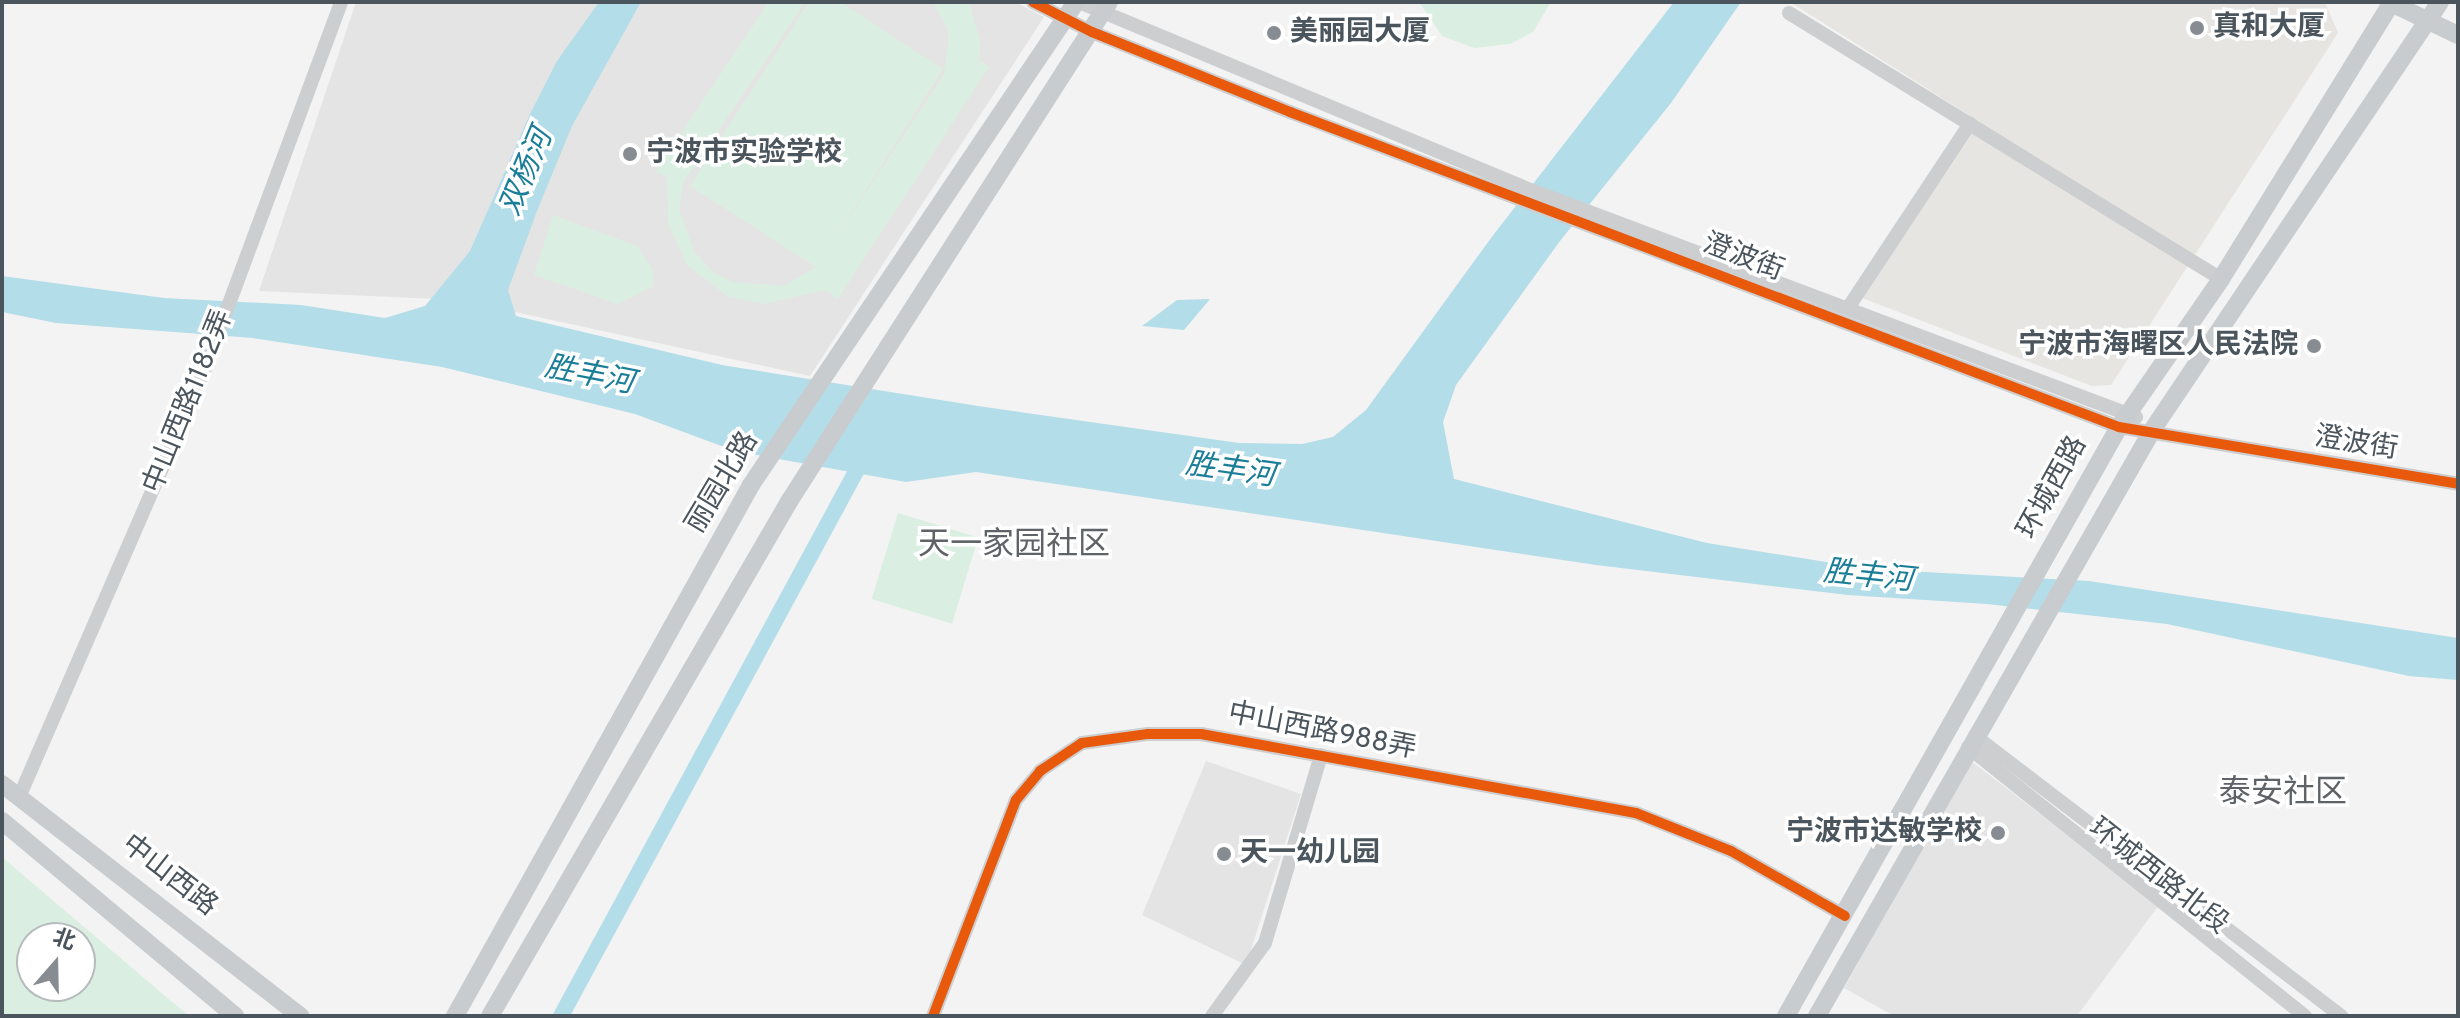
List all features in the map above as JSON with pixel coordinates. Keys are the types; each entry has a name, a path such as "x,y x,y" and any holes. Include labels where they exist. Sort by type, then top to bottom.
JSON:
{"main road":[{"name":"丽园北路","path":"455,1016 751,485 1078,2"},
{"path":"2391,2 2458,35"},
{"name":"环城西路","path":"1786,1016 1845,916 1988,653 2056,542 2124,420 2221,279 2391,2"},
{"path":"1817,1016 2153,429 2440,2"},
{"path":"490,1016 790,500 1106,8"},
{"name":"中山西路","path":"2,784 300,1016"},
{"path":"2,821 235,1016"}],"street":[{"name":"中山西路1182弄","path":"20,795 204,371 341,2"},
{"name":"澄波街","path":"1033,2 1092,32 2124,420 2153,429 2458,484"},
{"name":"澄波街","path":"1078,2 1106,8 1517,192"},
{"path":"1789,13 2221,279"},
{"path":"1848,308 1970,124"},
{"name":"澄波街","path":"1600,223 1848,308 2124,420"},
{"name":"中山西路988弄","path":"933,1016 1016,800 1040,771 1082,743 1148,734 1201,734 1636,813 1731,851 1845,916"},
{"name":"环城西路北段","path":"1972,741 2334,1014"},
{"name":"环城西路北段","path":"1972,741 2305,1016"},
{"path":"1212,1016 1265,943 1321,755"}],"shaded area":[{"name":"宁波市实验学校","path":"356,2 1015,2 1044,17 810,376 459,300 259,291"},
{"path":"1790,2 2325,2 2338,33 2111,385 2092,386 1862,298 1980,122"},
{"name":"天一幼儿园","path":"1206,761 1301,794 1246,965 1142,915"},
{"name":"宁波市达敏学校","path":"1971,761 2159,905 2077,1016 1894,1016 1844,988"}],"green space":[{"path":"769,2 805,2 683,183 679,209 694,251 712,271 732,282 783,286 816,267 690,186 809,2 840,2 943,69 817,267 944,74 949,32 933,2 969,2 980,41 979,60 989,67 838,299 825,290 764,304 727,296 687,265 668,224 667,178 656,171"},
{"path":"1419,2 1551,2 1533,32 1510,44 1474,48 1442,36"},
{"path":"553,215 637,246 653,271 653,286 618,304 534,275"},
{"path":"898,513 978,538 952,624 872,599"},
{"path":"2,857 78,922 16,922 16,1002 96,1002 96,937 190,1016 2,1016"}],"water":[{"path":"599,2 641,2 572,126 537,211 508,290 516,316 722,365 1239,443 1302,444 1333,437 1366,410 1491,238 1674,2 1741,2 1671,103 1560,241 1456,385 1443,422 1454,479 1707,543 1870,569 2089,581 2458,638 2458,680 2409,676 2167,624 1987,604 1848,595 1596,565 976,472 906,482 735,451 635,414 442,367 253,338 56,323 2,312 2,276 164,298 301,305 385,318 425,306 470,251 530,114 557,61"},
{"path":"1210,299 1184,330 1142,326 1177,300"}],"waterway":[{"path":"561,1016 865,455"}],"cycle path":[{"path":"1033,2 1092,32 1290,112 2119,427 2458,484"},
{"path":"933,1016 1016,800 1040,771 1082,743 1148,734 1201,734 1636,813 1731,851 1845,916"}],"place":[{"name":"真和大厦","path":"2197,28"},
{"name":"美丽园大厦","path":"1274,33"},
{"name":"宁波市实验学校","path":"630,154"},
{"name":"宁波市海曙区人民法院","path":"2314,346"},
{"name":"宁波市达敏学校","path":"1998,833"},
{"name":"天一幼儿园","path":"1224,854"}],"district":[{"name":"天一家园社区","path":"1014,546"},
{"name":"泰安社区","path":"2283,794"}],"water label":[{"name":"双杨河","path":"528,173"},
{"name":"胜丰河","path":"589,377"},
{"name":"胜丰河","path":"1230,472"},
{"name":"胜丰河","path":"1868,578"}]}
